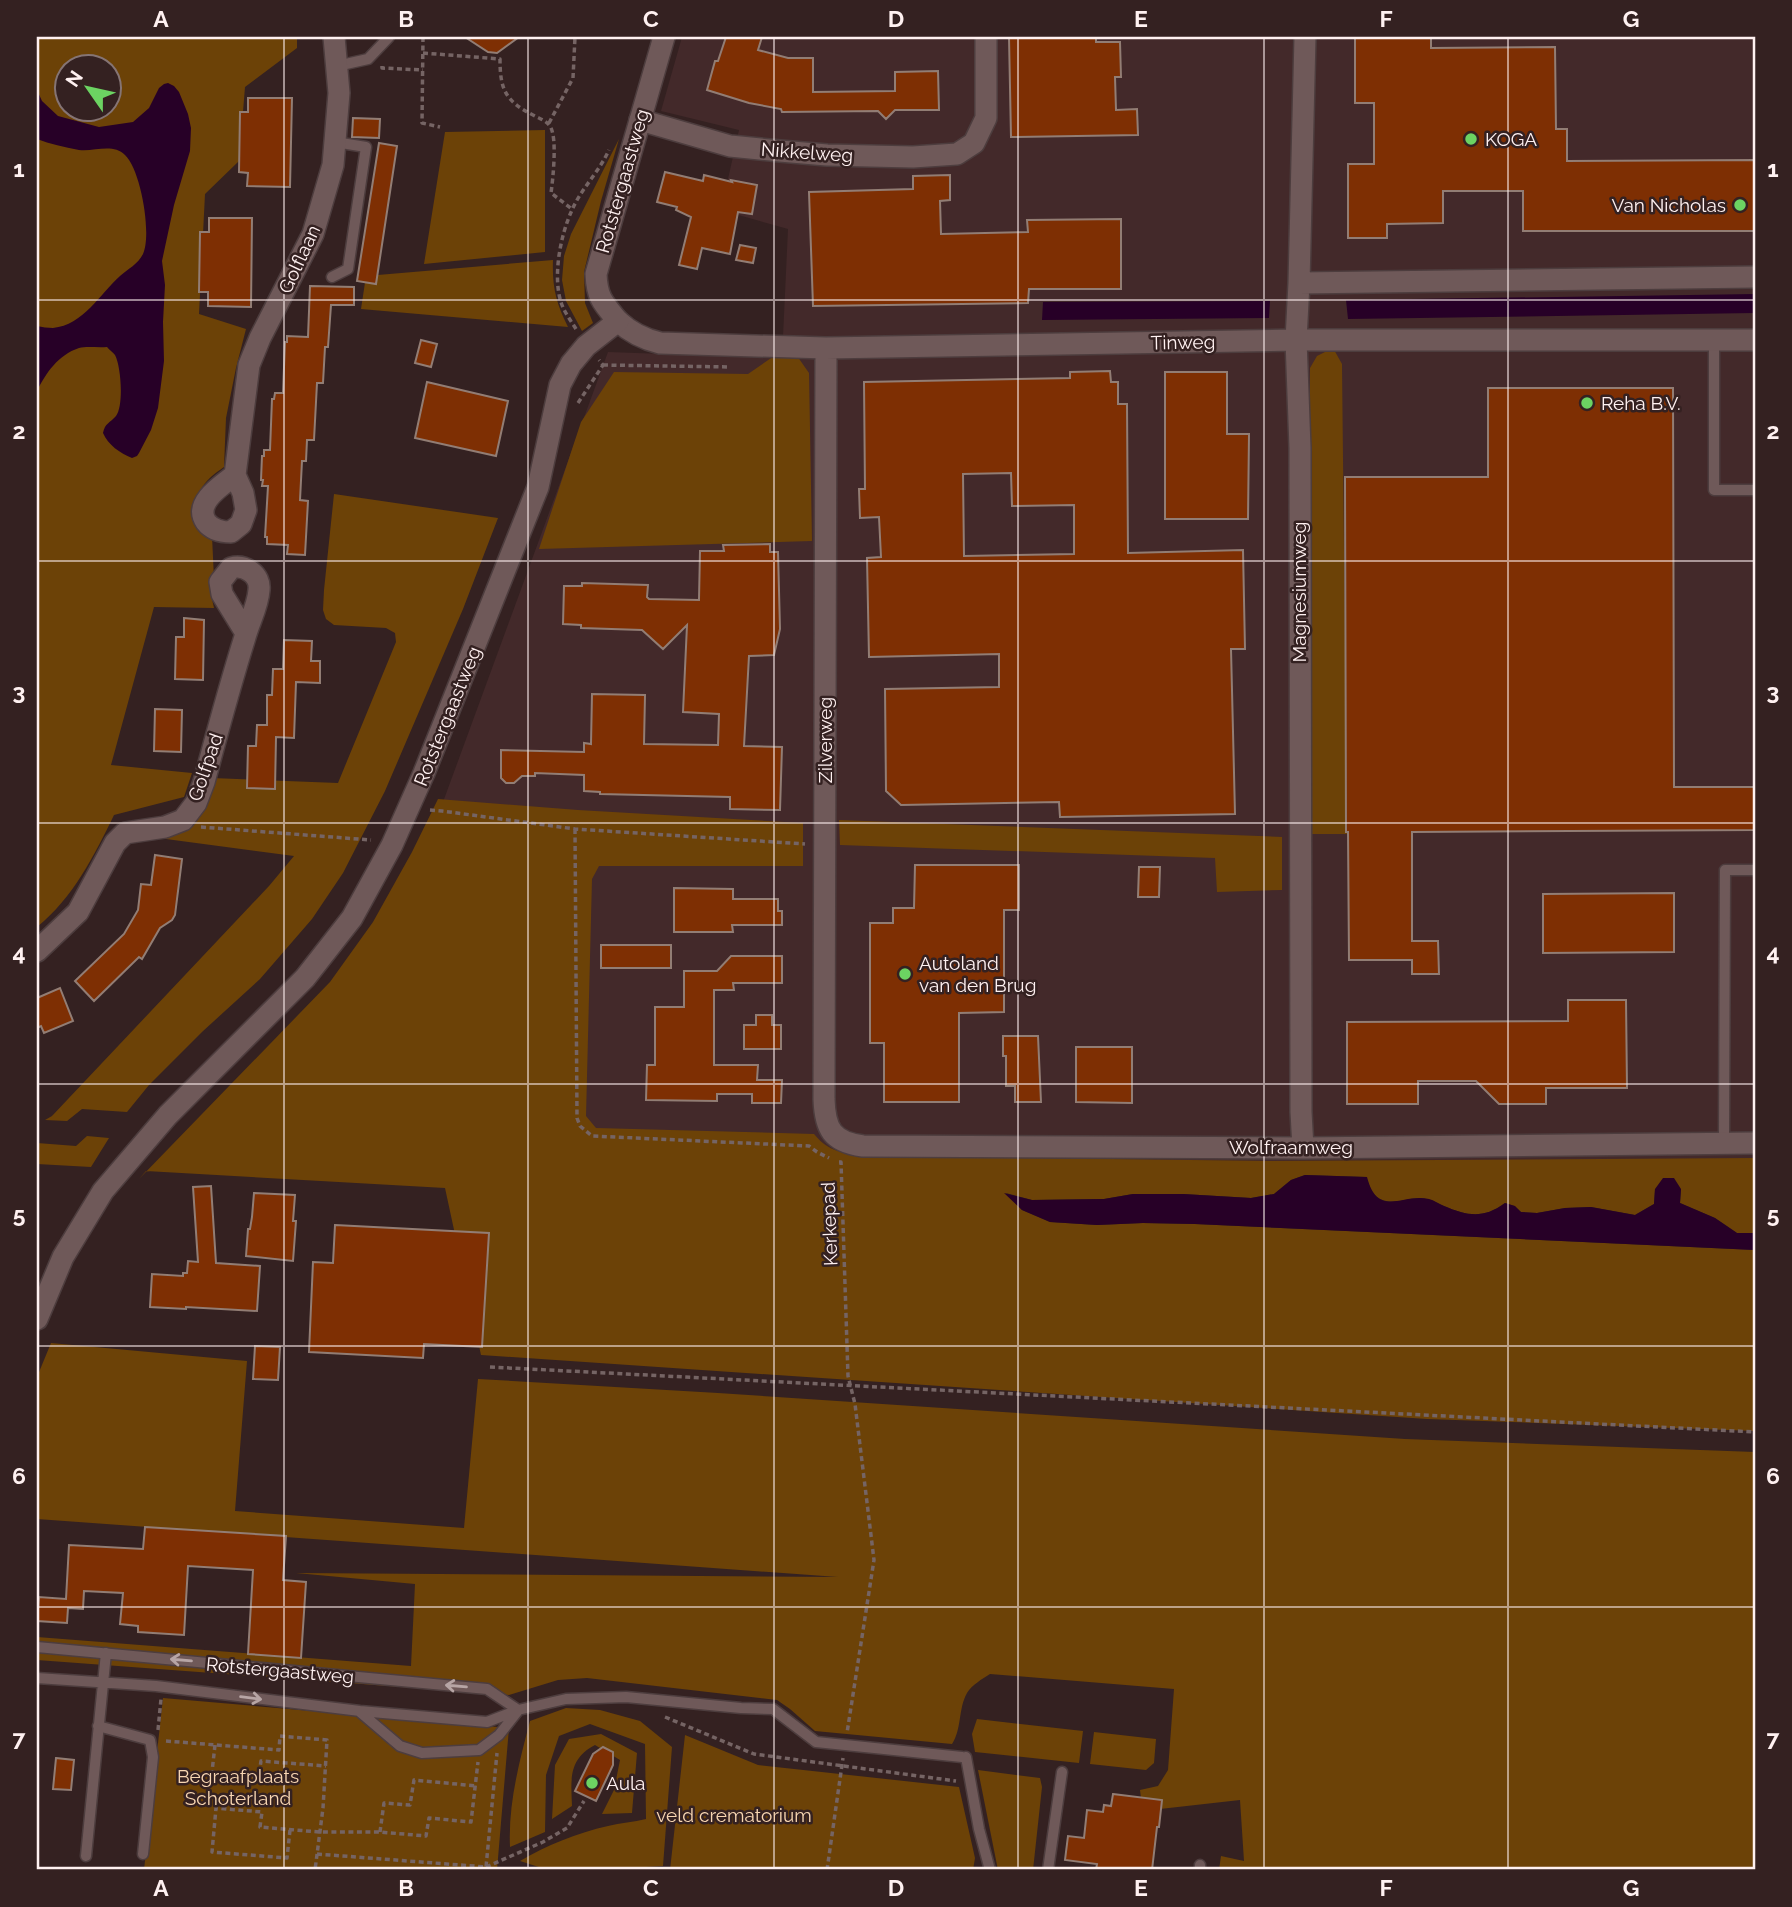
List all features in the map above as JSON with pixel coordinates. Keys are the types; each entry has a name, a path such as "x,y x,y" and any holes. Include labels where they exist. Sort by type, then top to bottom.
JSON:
{"street":[{"name":"Golflaan","path":"235,475 248,365 313,234 333,165 339,93 334,37"},
{"name":"Rotstergaastweg","path":"37,1319 63,1257 103,1191 168,1115 305,978 352,918 392,845 424,774 538,487 560,385 571,364 586,346 618,321 600,299 596,274 664,37"},
{"name":"Nikkelweg","path":"640,120 730,146 827,155 913,157 957,154 974,143 986,118 986,37"},
{"name":"Magnesiumweg","path":"1303,1148 1299,750 1300,448 1296,340 1305,37"},
{"path":"1299,283 1755,277"},
{"name":"Tinweg","path":"618,321 630,332 660,343 826,348 1296,340 1755,341"},
{"name":"Zilverweg","path":"826,348 824,1099 825,1118 831,1131"},
{"name":"Golfpad","path":"37,951 78,912 116,843 125,833 165,827 183,820 196,803 246,633"},
{"name":"Wolfraamweg","path":"831,1131 843,1141 863,1146 1303,1148 1755,1143"}],"lane":[{"path":"337,66 368,59 389,37"},
{"path":"332,277 348,268 366,147 335,142"},
{"path":"1714,341 1714,490 1755,490"},
{"path":"1724,1143 1724,870 1755,870"},
{"name":"Rotstergaastweg","path":"37,1647 487,1689 518,1710"},
{"path":"86,1856 106,1653"},
{"name":"Rotstergaastweg","path":"37,1678 163,1687 360,1712 487,1723 518,1710 566,1699 626,1697 773,1709 816,1742 964,1757 971,1782"},
{"path":"360,1712 400,1746 422,1753 479,1750 499,1735 518,1710"},
{"path":"98,1726 150,1740 153,1757 143,1854"},
{"path":"1048,1870 1062,1772"},
{"path":"971,1782 990,1870"}],"path":[{"path":"423,37 422,123 440,127"},
{"path":"549,124 573,78 575,37"},
{"path":"381,46 382,68 423,70"},
{"path":"423,53 500,59 502,88 507,95 523,110 549,124 553,131 554,171 551,193 572,209"},
{"path":"586,346 562,307 558,288 558,256 572,209 603,162 612,143"},
{"path":"427,810 575,829 825,846"},
{"path":"183,820 197,826 371,840 392,845"},
{"name":"Kerkepad","path":"575,829 580,1126 592,1136 809,1146 841,1162 848,1376 855,1404 874,1560 827,1870"},
{"path":"489,1367 1755,1432"},
{"path":"163,1687 157,1740 279,1750 280,1737 327,1741 323,1808 315,1870"},
{"path":"665,1717 754,1754 971,1782"},
{"path":"486,1867 499,1735"},
{"path":"215,1745 212,1772 256,1777 261,1761 326,1766"},
{"path":"290,1830 287,1858 212,1852 216,1808 262,1812 260,1827 319,1832 380,1832 426,1836 429,1818 471,1822 479,1750"},
{"path":"380,1832 384,1803 410,1805 414,1780 477,1786"},
{"path":"317,1854 486,1867 543,1842 567,1828 584,1801"}],"shaded area":[{"path":"682,37 1755,37 1755,1169 861,1160 803,1139 592,1131 443,802 608,352 782,358 788,229 721,210 739,130 661,111"},
{"path":"164,84 174,86 179,92 188,114 191,128 190,151 174,205 162,261 165,285 164,361 158,408 151,430 137,456 132,458 115,448 103,433 106,425 116,416 121,395 117,360 107,347 82,347 65,355 54,365 37,391 37,326 64,326 82,315 141,258 146,233 140,188 131,163 125,155 115,149 79,150 37,139 37,90 42,101 52,110 52,122 80,122 99,127 133,122 149,108 159,88"},
{"path":"1755,294 1755,313 1348,319 1346,300"},
{"path":"1270,301 1269,318 1042,320 1043,302"},
{"path":"1305,1175 1367,1177 1372,1190 1384,1201 1429,1199 1468,1214 1490,1212 1505,1203 1515,1206 1521,1212 1537,1213 1591,1207 1635,1215 1654,1204 1655,1189 1663,1178 1674,1178 1681,1189 1680,1203 1715,1218 1737,1233 1755,1233 1755,1250 1195,1224 1097,1225 1050,1222 1022,1210 1004,1193 1032,1200 1104,1199 1133,1194 1251,1198 1274,1194 1291,1180"}],"green space":[{"path":"37,37 297,37 297,48 245,87 239,161 205,194 199,314 246,329 226,418 224,467 203,486 196,512 212,536 214,579 210,590 214,608 154,607 111,765 192,773 184,797 114,815 72,890 37,927"},
{"path":"545,130 545,252 424,264 445,132"},
{"path":"619,139 584,272 585,303 593,323 582,331 566,301 562,280 564,256 571,234"},
{"path":"553,260 556,295 568,327 361,309 366,276"},
{"path":"1333,348 1342,364 1347,834 1309,834 1310,368 1317,356"},
{"path":"795,353 809,373 812,541 539,549 581,422 614,372 748,374 777,354"},
{"path":"334,494 498,518 463,609 385,791 343,873 312,919 260,979 149,1085 127,1112 82,1109 67,1121 45,1120 52,1116 269,886 294,856 136,835 197,821 212,778 338,783 396,642 395,633 386,628 334,625 326,619 323,610 324,590"},
{"path":"438,799 803,823 803,866 599,866 592,879 586,1116 596,1128 814,1134 834,1150 875,1156 1270,1161 1755,1158 1755,1233 1737,1233 1715,1218 1680,1203 1681,1189 1655,1189 1654,1204 1635,1215 1591,1207 1537,1213 1521,1212 1505,1203 1490,1212 1468,1214 1425,1199 1385,1201 1372,1192 1366,1177 1305,1175 1291,1180 1274,1194 1251,1198 1133,1194 1104,1199 1032,1200 1006,1193 1022,1210 1050,1222 1097,1225 1195,1224 1755,1250 1755,1431 1427,1419 481,1355 445,1188 147,1171 330,982 373,922"},
{"path":"839,820 1282,837 1282,890 1217,892 1215,858 840,845"},
{"path":"87,1136 109,1138 91,1167 37,1164 37,1143 76,1146"},
{"path":"51,1343 247,1361 235,1511 464,1528 478,1379 1405,1439 1755,1452 1755,1870 1219,1870 1221,1856 1244,1861 1240,1800 1160,1809 1141,1798 1140,1790 1158,1786 1168,1770 1174,1689 990,1674 967,1693 952,1744 815,1731 777,1700 587,1678 558,1680 509,1695 37,1660 37,1637 411,1666 415,1584 296,1573 838,1577 37,1519 37,1377"},
{"name":"Begraafplaats Schoterland","path":"163,1698 509,1728 497,1870 144,1870"},
{"path":"566,1708 600,1710 640,1721 672,1747 663,1866 548,1870 520,1861 574,1836 646,1819 645,1744 590,1724 559,1736 546,1775 545,1832 510,1847 513,1799 530,1721"},
{"path":"977,1719 1083,1731 1079,1763 975,1752 972,1734"},
{"path":"1094,1732 1156,1739 1154,1763 1146,1770 1090,1764"},
{"path":"601,1734 637,1753 632,1813 602,1814 614,1790 620,1760 595,1745 580,1757 573,1771 572,1806 552,1819 555,1765 569,1739"},
{"name":"veld crematorium","path":"685,1735 758,1765 959,1787 975,1858 973,1870 670,1870"},
{"path":"978,1770 1040,1778 1042,1787 1033,1870 998,1870"}],"building":[{"path":"465,37 519,37 497,53 488,52"},
{"path":"726,37 762,37 758,50 788,58 813,58 813,92 895,91 895,72 938,71 939,110 895,110 886,119 878,111 782,112 781,109 749,103 707,90 715,61 718,61"},
{"path":"1009,37 1096,37 1096,42 1120,42 1121,77 1115,77 1116,110 1137,109 1138,135 1011,137"},
{"name":"KOGA","path":"1355,37 1431,37 1431,48 1555,47 1556,129 1567,129 1567,161 1755,160 1755,231 1523,231 1523,191 1443,191 1443,223 1387,224 1387,238 1348,238 1348,164 1374,164 1374,103 1355,103"},
{"path":"248,98 292,98 290,187 247,186 248,173 239,172 240,112 248,112"},
{"path":"353,118 380,119 379,138 352,137"},
{"path":"379,143 397,146 376,284 357,281"},
{"path":"665,172 703,181 704,175 757,185 752,214 738,212 730,254 702,248 697,269 679,265 691,217 676,210 677,207 657,202"},
{"path":"950,175 950,200 940,201 941,234 1028,232 1027,220 1121,219 1121,289 1029,289 1028,303 813,306 809,192 913,189 913,176"},
{"path":"209,218 252,218 251,307 208,306 208,292 199,292 200,232 209,232"},
{"path":"740,245 756,248 753,263 736,260"},
{"path":"310,286 354,287 354,305 331,305 323,383 317,383 314,440 307,440 306,461 302,461 300,500 308,501 305,555 287,554 288,545 267,544 265,537 268,486 262,486 261,480 262,456 264,450 270,450 272,399 275,393 283,393 285,342 287,336 308,337"},
{"path":"421,340 437,344 431,367 415,363"},
{"path":"1110,371 1111,382 1118,382 1118,404 1127,404 1128,553 1243,550 1245,649 1231,649 1235,814 1060,817 1059,802 901,805 886,791 885,689 999,687 999,654 869,657 867,558 881,557 879,517 860,518 859,489 865,489 864,382 1070,378 1070,372","holes":["1011,473 1012,506 1074,505 1074,554 964,556 963,474"]},
{"path":"1165,372 1227,372 1227,434 1249,434 1248,519 1165,519"},
{"path":"427,382 508,401 496,456 415,438"},
{"path":"1488,388 1673,388 1674,787 1755,787 1755,830 1412,832 1412,941 1438,941 1439,974 1412,974 1412,960 1349,960 1345,477 1488,477"},
{"path":"770,544 770,552 778,552 780,629 774,655 749,656 744,746 782,747 780,810 730,809 730,797 600,794 584,791 584,775 535,773 535,776 522,776 514,783 506,783 501,778 501,750 584,752 584,743 591,744 592,694 645,695 644,744 718,745 719,714 683,712 687,625 663,649 642,630 581,628 581,625 563,624 564,586 582,586 582,583 648,585 649,599 699,600 700,551 724,551 723,545"},
{"path":"184,618 204,620 203,680 175,679 176,637 184,637"},
{"path":"284,640 312,641 311,661 320,661 320,683 296,682 294,738 276,737 275,789 247,788 248,746 256,746 257,725 267,725 267,695 272,695 273,669 283,669"},
{"path":"155,709 182,710 181,752 154,751"},
{"path":"155,855 182,859 175,915 160,928 142,959 139,957 94,1001 75,981 124,934 138,910 141,884 151,885"},
{"path":"915,865 1019,865 1019,910 1004,910 1004,1012 959,1013 959,1102 884,1102 884,1043 870,1043 870,923 893,923 893,908 914,908"},
{"path":"1139,867 1160,867 1159,897 1138,897"},
{"path":"674,888 733,889 733,899 778,899 778,911 782,911 782,925 732,925 733,932 674,932"},
{"path":"1674,893 1674,952 1543,953 1543,894"},
{"path":"601,945 671,945 671,968 601,968"},
{"path":"731,956 782,956 782,983 733,983 734,990 714,990 714,1065 758,1065 757,1080 782,1080 781,1103 752,1103 752,1094 717,1094 717,1101 646,1100 647,1065 655,1065 655,1007 684,1007 684,971 717,971"},
{"path":"60,988 73,1021 44,1033 41,1026 37,1028 37,998"},
{"path":"1568,1000 1626,1000 1627,1088 1546,1088 1546,1104 1499,1104 1476,1081 1418,1081 1418,1104 1347,1104 1347,1022 1568,1021"},
{"path":"756,1015 772,1015 772,1025 781,1025 781,1049 744,1049 744,1025 756,1025"},
{"path":"1003,1036 1038,1036 1041,1102 1015,1102 1015,1086 1006,1086"},
{"path":"1076,1047 1132,1047 1132,1103 1076,1102"},
{"path":"211,1186 216,1263 260,1266 257,1311 150,1307 152,1274 183,1276 183,1273 187,1273 188,1261 198,1262 193,1187"},
{"path":"254,1193 295,1195 293,1261 246,1256"},
{"path":"335,1225 489,1233 482,1347 424,1344 423,1358 309,1352 313,1262 333,1263"},
{"path":"255,1346 280,1347 278,1380 253,1379"},
{"path":"145,1527 286,1536 283,1580 306,1582 301,1658 248,1654 253,1570 188,1566 184,1635 138,1632 138,1626 120,1624 123,1593 84,1591 83,1609 68,1608 67,1623 37,1621 39,1597 66,1599 69,1545 143,1549"},
{"path":"603,1747 613,1752 613,1765 596,1801 575,1791 593,1754"},
{"path":"56,1758 74,1760 71,1790 53,1789"},
{"path":"1113,1794 1162,1800 1152,1870 1096,1870 1097,1864 1065,1860 1068,1836 1084,1838 1087,1810 1103,1812 1104,1805 1111,1806"}],"place":[{"name":"KOGA","path":"1471,139"},
{"name":"Van Nicholas","path":"1740,205"},
{"name":"Reha B.V.","path":"1587,403"},
{"name":"Autoland van den Brug","path":"905,974"},
{"name":"Aula","path":"592,1783"}]}
